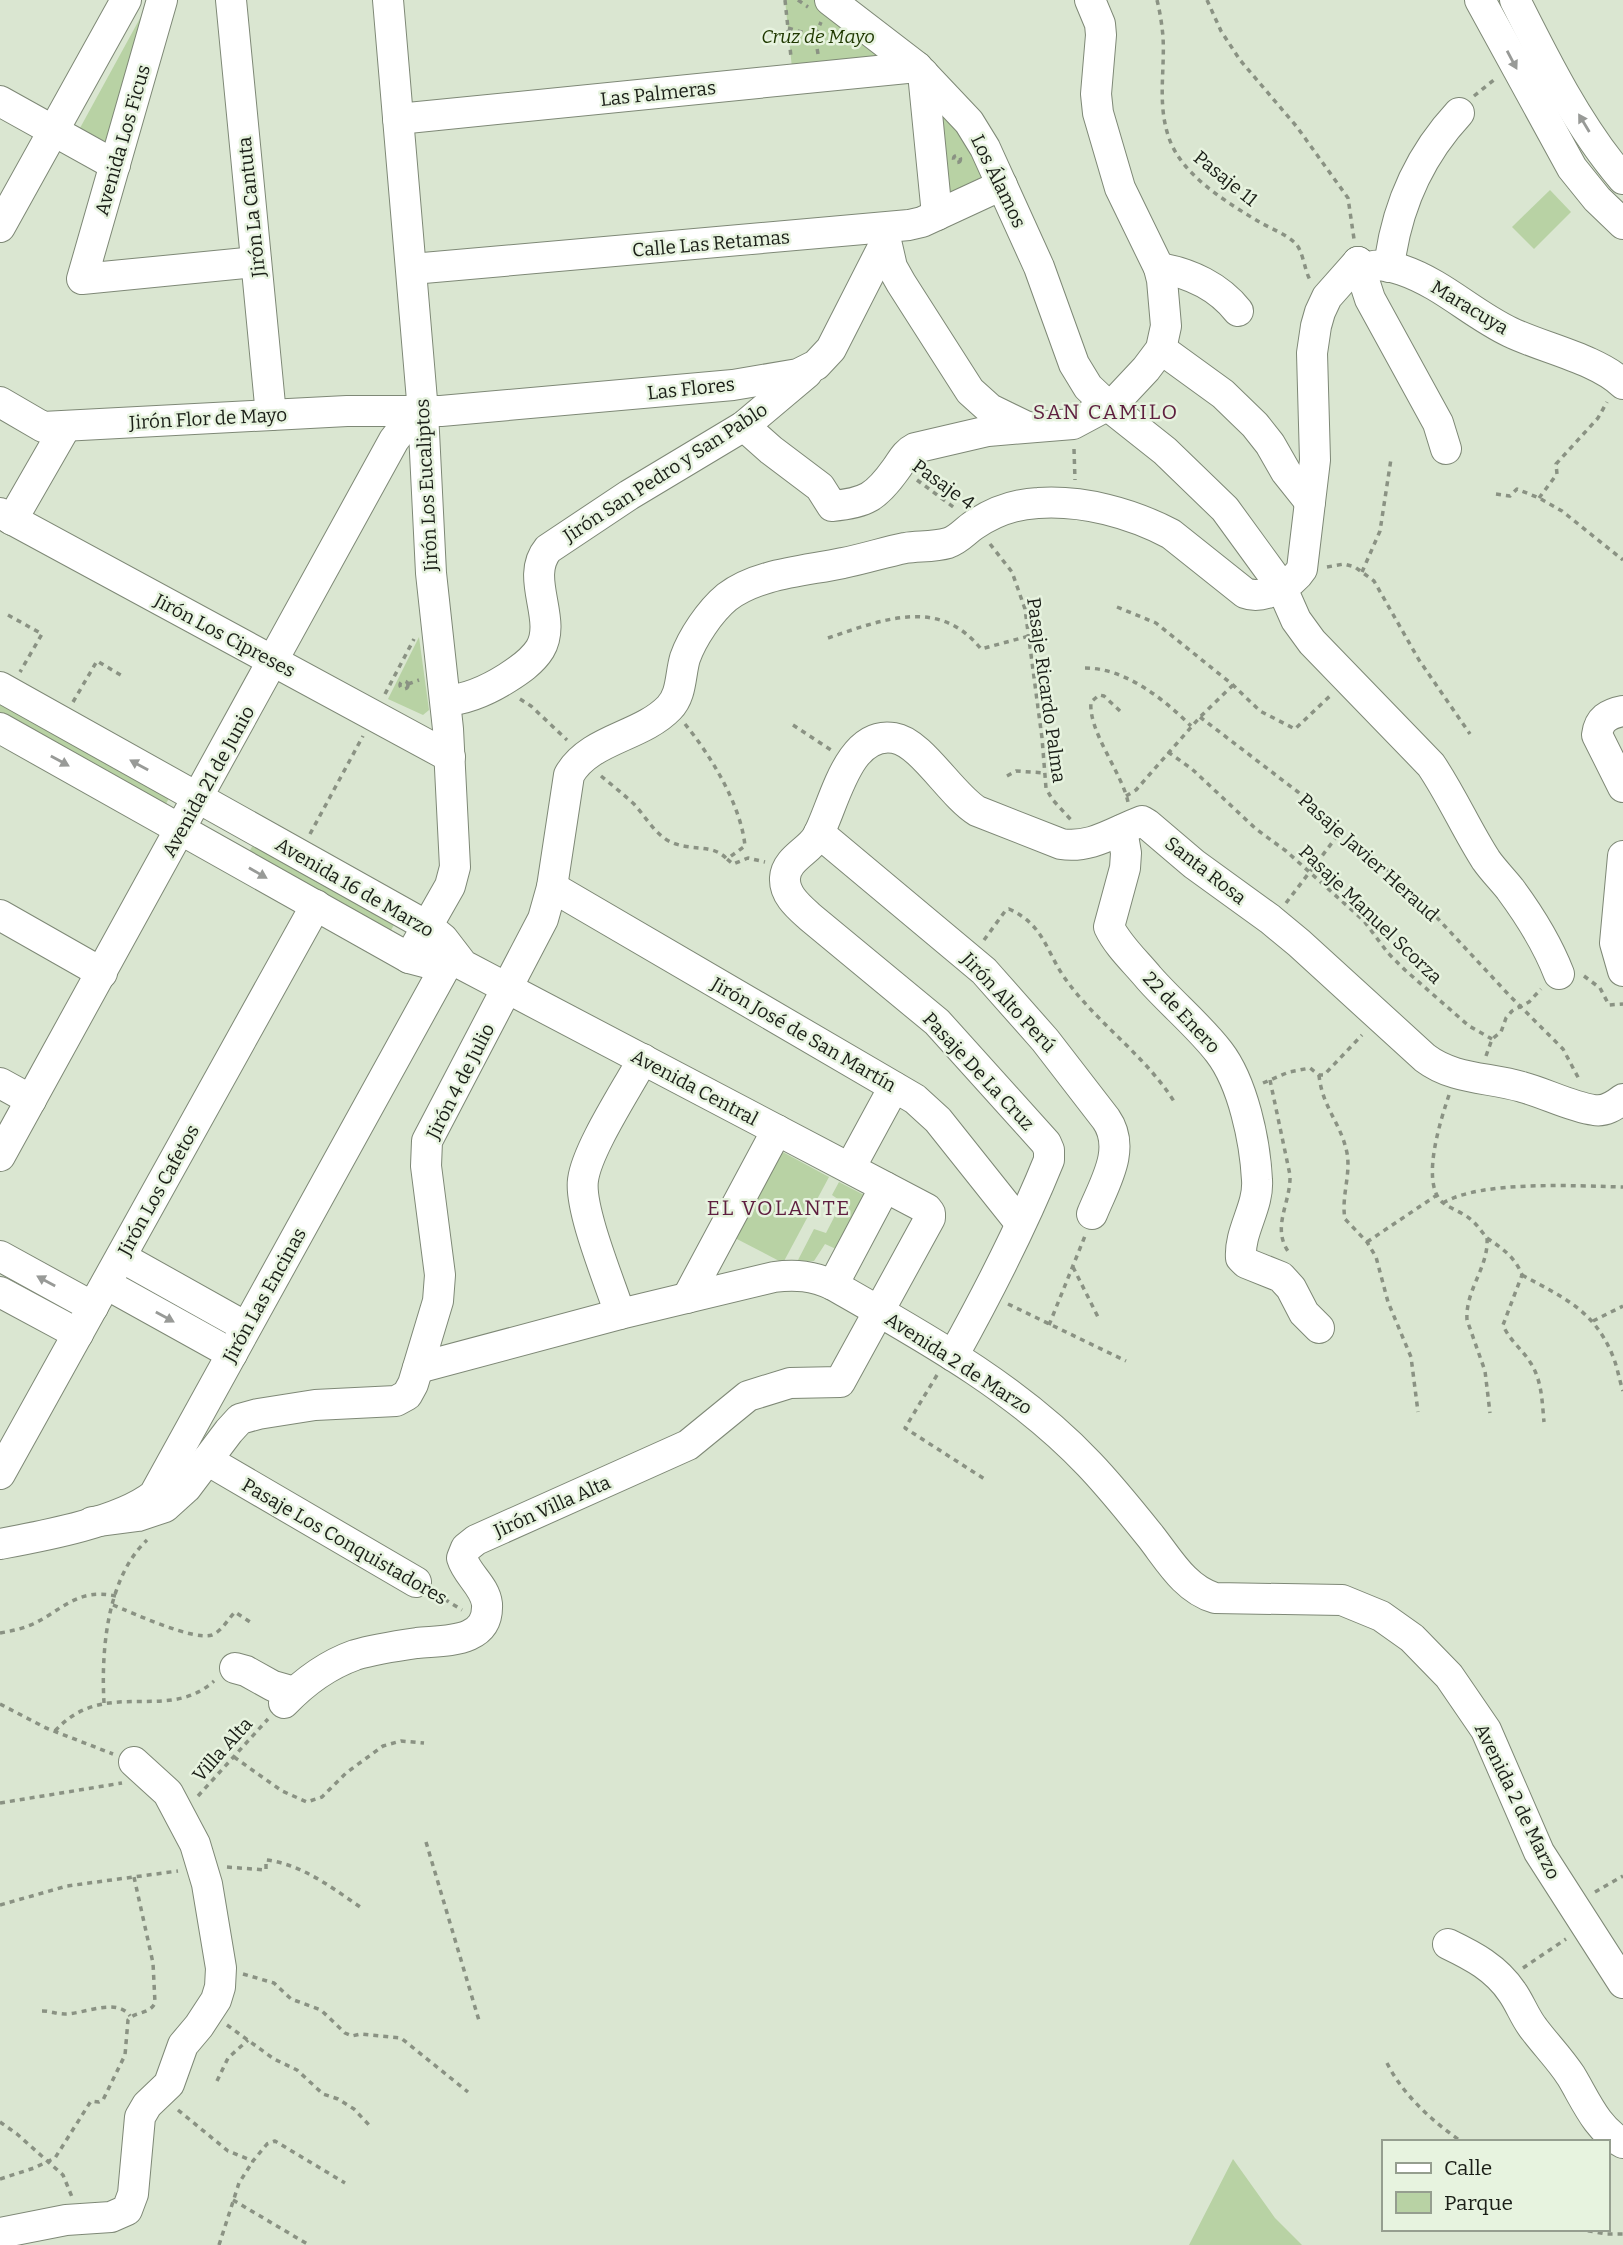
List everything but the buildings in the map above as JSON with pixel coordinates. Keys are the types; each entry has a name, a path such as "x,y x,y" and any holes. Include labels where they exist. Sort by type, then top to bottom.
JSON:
{"street":[{"name":"Avenida Los Ficus","path":"162,0 82,279 256,262"},
{"name":"Jirón La Cantuta","path":"231,0 271,415"},
{"name":"Jirón Los Eucaliptos","path":"388,0 423,412 431,573 446,701 455,867 450,886 409,958"},
{"path":"744,426 820,487 832,506 854,504 872,497 909,451 921,446 988,431 1069,425 1080,421 1123,394 1161,348 1165,335 1166,309 1159,268 1120,188 1098,113 1096,94 1101,35 1100,24 1090,0"},
{"path":"1480,0 1572,168 1597,199 1623,224"},
{"path":"1515,0 1601,152 1623,179"},
{"path":"0,228 121,2"},
{"name":"Los Álamos","path":"826,9 920,70 975,129 1039,267 1074,364 1088,387 1165,451 1219,502 1247,536 1291,579 1296,620 1312,642 1431,765 1486,861 1508,887 1565,971"},
{"path":"920,70 937,215"},
{"name":"Las Palmeras","path":"398,118 920,70"},
{"path":"0,101 114,165"},
{"path":"1389,267 1394,233 1411,185 1435,141 1459,113"},
{"name":"Calle Las Retamas","path":"412,269 884,235 916,224 1002,185"},
{"path":"817,365 831,349 884,235"},
{"path":"884,235 892,267 970,391 990,410 1029,428"},
{"path":"590,766 670,707 678,691 689,649 713,612 734,593 792,572 907,548 950,542 975,524 1014,506 1073,503 1104,509 1160,528 1249,595 1262,596 1291,579 1310,502 1315,443 1312,353 1320,312 1327,297 1357,262"},
{"path":"1357,262 1370,299 1438,423 1446,449"},
{"name":"Maracuya","path":"1357,262 1360,270 1371,265 1389,267 1434,284 1495,324 1607,371 1616,391"},
{"path":"1159,268 1183,273 1203,282 1238,312"},
{"path":"1161,348 1223,394 1255,425 1310,502"},
{"name":"Las Flores","path":"423,412 733,385 798,374 817,365"},
{"name":"Jirón San Pedro y San Pablo","path":"446,701 467,698 500,682 527,663 541,648 545,629 539,569 548,549 629,495 744,426 817,365"},
{"name":"Jirón Flor de Mayo","path":"0,402 43,427 347,411 423,412"},
{"name":"Avenida 21 de Junio","path":"0,1156 394,440 408,422 423,412"},
{"path":"6,516 66,426"},
{"name":"Jirón Los Cipreses","path":"6,516 274,661 378,708 450,757"},
{"name":"Avenida 16 de Marzo","path":"5,690 427,926 455,960"},
{"path":"1623,711 1602,720 1597,735 1623,787"},
{"name":"Avenida 16 de Marzo","path":"0,728 409,958 429,963 455,960"},
{"name":"Santa Rosa","path":"819,833 849,765 859,751 879,738 894,737 913,747 965,803 985,815 1068,845 1093,842 1125,819 1147,824 1194,864 1270,919 1434,1065 1459,1075 1517,1085 1595,1110 1611,1108 1623,1099"},
{"name":"Jirón 4 de Julio","path":"418,1368 440,1292 426,1166 428,1141 543,919 552,887 567,783 574,767 590,766"},
{"name":"22 de Enero","path":"1125,819 1126,860 1121,888 1110,922 1111,931 1157,987 1220,1053 1241,1091 1258,1183 1256,1199 1242,1244 1241,1258 1246,1263 1281,1277 1291,1288 1304,1313 1319,1328"},
{"path":"788,869 819,833"},
{"name":"Jirón Alto Perú","path":"819,833 985,971 1067,1067 1111,1125 1116,1138 1114,1157 1093,1214"},
{"path":"1623,856 1615,943 1623,971"},
{"name":"Pasaje De La Cruz","path":"788,869 785,884 794,902 937,1022 1048,1146 1049,1160 987,1294 947,1362"},
{"name":"Jirón José de San Martín","path":"552,887 894,1087 930,1112 1020,1223"},
{"name":"Jirón Los Cafetos","path":"0,1474 316,905"},
{"path":"0,915 102,973"},
{"name":"Avenida Central","path":"455,960 927,1209 930,1218 880,1312"},
{"name":"Jirón Las Encinas","path":"0,1544 92,1522 136,1507 154,1495 246,1327 455,960"},
{"path":"620,1314 586,1209 583,1179 589,1159 643,1059"},
{"path":"0,1083 31,1100"},
{"path":"850,1168 894,1087"},
{"path":"687,1298 777,1130"},
{"path":"833,1285 885,1187"},
{"path":"0,1256 99,1295 232,1354"},
{"path":"121,1257 246,1327"},
{"name":"Avenida 2 de Marzo","path":"418,1368 620,1314 786,1275 812,1277 833,1285 880,1312 947,1362 999,1385 1055,1429 1094,1469 1179,1574 1206,1595 1214,1598 1342,1600 1381,1616 1412,1638 1449,1676 1486,1730 1539,1852 1623,1983"},
{"path":"0,1292 78,1334"},
{"name":"Jirón Villa Alta","path":"484,1622 486,1600 462,1558 470,1543 688,1445 705,1434 743,1399 756,1393 790,1383 839,1382 880,1312"},
{"path":"92,1522 138,1516 165,1507 176,1498 240,1419 316,1405 396,1401 410,1390 418,1368"},
{"name":"Pasaje Los Conquistadores","path":"207,1460 416,1583"},
{"path":"235,1668 246,1671 289,1697 315,1675 349,1658 380,1649 457,1640 473,1633 484,1622"},
{"path":"0,2233 81,2218 111,2217 127,2210 133,2194 138,2124 147,2105 169,2084 183,2045 216,2000 221,1968 203,1869 195,1844 179,1811 144,1770"},
{"path":"1448,1944 1471,1955 1504,1982 1532,2027 1564,2065 1601,2126 1623,2143"}],"path":[{"path":"785,0 791,59"},
{"name":"Pasaje 11","path":"1157,0 1163,40 1161,102 1164,122 1174,151 1182,163 1212,190 1259,222 1295,242 1300,249 1303,268 1313,286 1320,312"},
{"path":"1207,0 1221,31 1240,60 1297,127 1348,198 1357,262"},
{"path":"819,56 815,36 826,9"},
{"path":"788,28 815,36"},
{"path":"1459,113 1490,82 1515,66"},
{"path":"1539,498 1557,474 1556,464 1598,418 1616,391"},
{"path":"1069,425 1076,467 1073,503"},
{"path":"1362,572 1380,531 1391,459"},
{"name":"Pasaje 4","path":"897,468 975,524"},
{"path":"1496,494 1510,496 1517,489 1539,498 1562,511 1623,560"},
{"name":"Pasaje Ricardo Palma","path":"975,524 1012,572 1025,608 1046,788 1052,799 1073,822"},
{"path":"1291,579 1344,564 1374,581 1419,660 1471,734"},
{"path":"1117,607 1156,623 1233,685 1260,711 1294,729 1347,679"},
{"path":"5,690 42,634 8,615"},
{"path":"828,638 913,615 943,619 960,629 981,649 1029,636"},
{"path":"300,854 416,634"},
{"path":"62,722 97,661 124,677"},
{"path":"1085,667 1116,672 1162,701 1191,727"},
{"path":"392,680 400,684"},
{"path":"1126,796 1136,790 1200,717 1233,685"},
{"path":"1120,711 1104,696 1099,695 1091,702 1096,726 1126,796 1125,819"},
{"path":"517,698 549,722 590,766 626,796 657,833 669,841 686,848 712,849 733,864 745,859 756,859 788,869"},
{"name":"Pasaje Javier Heraud","path":"1200,717 1279,776 1427,906 1563,1049 1578,1075"},
{"path":"683,720 717,771 740,824 745,846 727,859"},
{"path":"793,725 849,765"},
{"name":"Pasaje Manuel Scorza","path":"1168,752 1192,769 1256,829 1286,851 1364,921 1388,953 1469,1026 1492,1039 1502,1032 1506,1018 1520,1006"},
{"path":"1007,776 1016,771 1045,773"},
{"path":"1270,919 1278,913 1341,831"},
{"path":"1001,917 1006,910 1013,910 1039,930 1056,964 1078,995 1147,1067 1175,1103"},
{"path":"1520,1006 1529,1002 1565,971 1600,988 1609,1005 1623,1004"},
{"path":"1319,1075 1329,1073 1363,1034"},
{"path":"1241,1091 1289,1072 1310,1068 1319,1075 1323,1100 1341,1133 1347,1155 1349,1178 1345,1219 1367,1242 1376,1257 1388,1302 1411,1357 1418,1412"},
{"path":"1450,1093 1434,1149 1437,1195 1443,1203 1470,1219 1487,1238 1507,1252 1517,1263 1522,1275 1575,1304 1593,1321 1613,1356 1623,1391"},
{"path":"1443,1203 1462,1194 1498,1188 1623,1187"},
{"path":"1367,1242 1437,1195"},
{"path":"1049,1325 1093,1214"},
{"path":"1487,1238 1487,1256 1477,1278 1467,1320 1485,1371 1490,1413"},
{"path":"1073,1267 1099,1319"},
{"path":"1522,1275 1503,1325 1538,1375 1544,1422"},
{"path":"1593,1321 1623,1306"},
{"path":"1030,1314 1126,1361"},
{"path":"947,1362 905,1428 986,1480"},
{"path":"104,1703 104,1651 113,1605 127,1568 140,1546"},
{"name":"Pasaje Los Conquistadores","path":"416,1583 484,1622"},
{"path":"0,1633 30,1625 75,1598 104,1594 116,1596"},
{"path":"113,1605 202,1636 215,1634 234,1612 250,1622"},
{"path":"55,1731 68,1718 104,1703 161,1701 187,1697 206,1688 228,1670 235,1668"},
{"name":"Villa Alta","path":"179,1811 194,1801 289,1697"},
{"path":"0,1704 144,1770"},
{"path":"234,1757 282,1791 307,1802 322,1797 346,1773 383,1746 401,1741 424,1743"},
{"path":"0,1803 144,1770"},
{"path":"426,1842 480,2024"},
{"path":"0,1905 67,1886 134,1877 232,1867 266,1870 266,1860 290,1865 335,1889 363,1909"},
{"path":"1504,1982 1545,1951 1623,1876"},
{"path":"131,2016 150,2010 155,1999 153,1963 134,1877"},
{"path":"221,1968 274,1983 291,1999 321,2010 345,2033 352,2036 361,2034 401,2038 468,2092"},
{"path":"42,2011 64,2014 113,2007 127,2011 131,2016"},
{"path":"0,2179 49,2162 60,2153 91,2102 103,2100 125,2056 127,2027 131,2016"},
{"path":"217,2081 228,2058 248,2040 274,2059 297,2070 323,2094 354,2109 370,2126"},
{"path":"1387,2063 1406,2092 1459,2140"},
{"path":"159,2095 228,2151 253,2161"},
{"path":"0,2122 63,2175 81,2218"},
{"path":"219,2245 239,2183 267,2144 275,2141 345,2183"},
{"path":"233,2200 309,2245"},
{"path":"1589,2231 1623,2234"}],"green space":[{"name":"Cruz de Mayo","path":"785,0 819,0 884,56 792,68"},
{"path":"144,11 114,146 80,128"},
{"path":"933,95 955,118 984,172 982,180 943,197"},
{"path":"1550,190 1571,212 1534,249 1512,227"},
{"path":"419,637 429,710 423,715 388,699"},
{"path":"0,699 171,794 164,808 0,717"},
{"path":"256,840 397,919 388,936 246,857"},
{"name":"EL VOLANTE","path":"779,1150 829,1177 783,1263 733,1237"},
{"path":"839,1182 864,1195 836,1249 825,1244 814,1261 797,1262 814,1229 826,1233 842,1202 832,1195"},
{"path":"1233,2159 1275,2218 1302,2245 1189,2245"}],"district":[{"name":"SAN CAMILO","path":"1106,412"},
{"name":"EL VOLANTE","path":"779,1208"}]}
